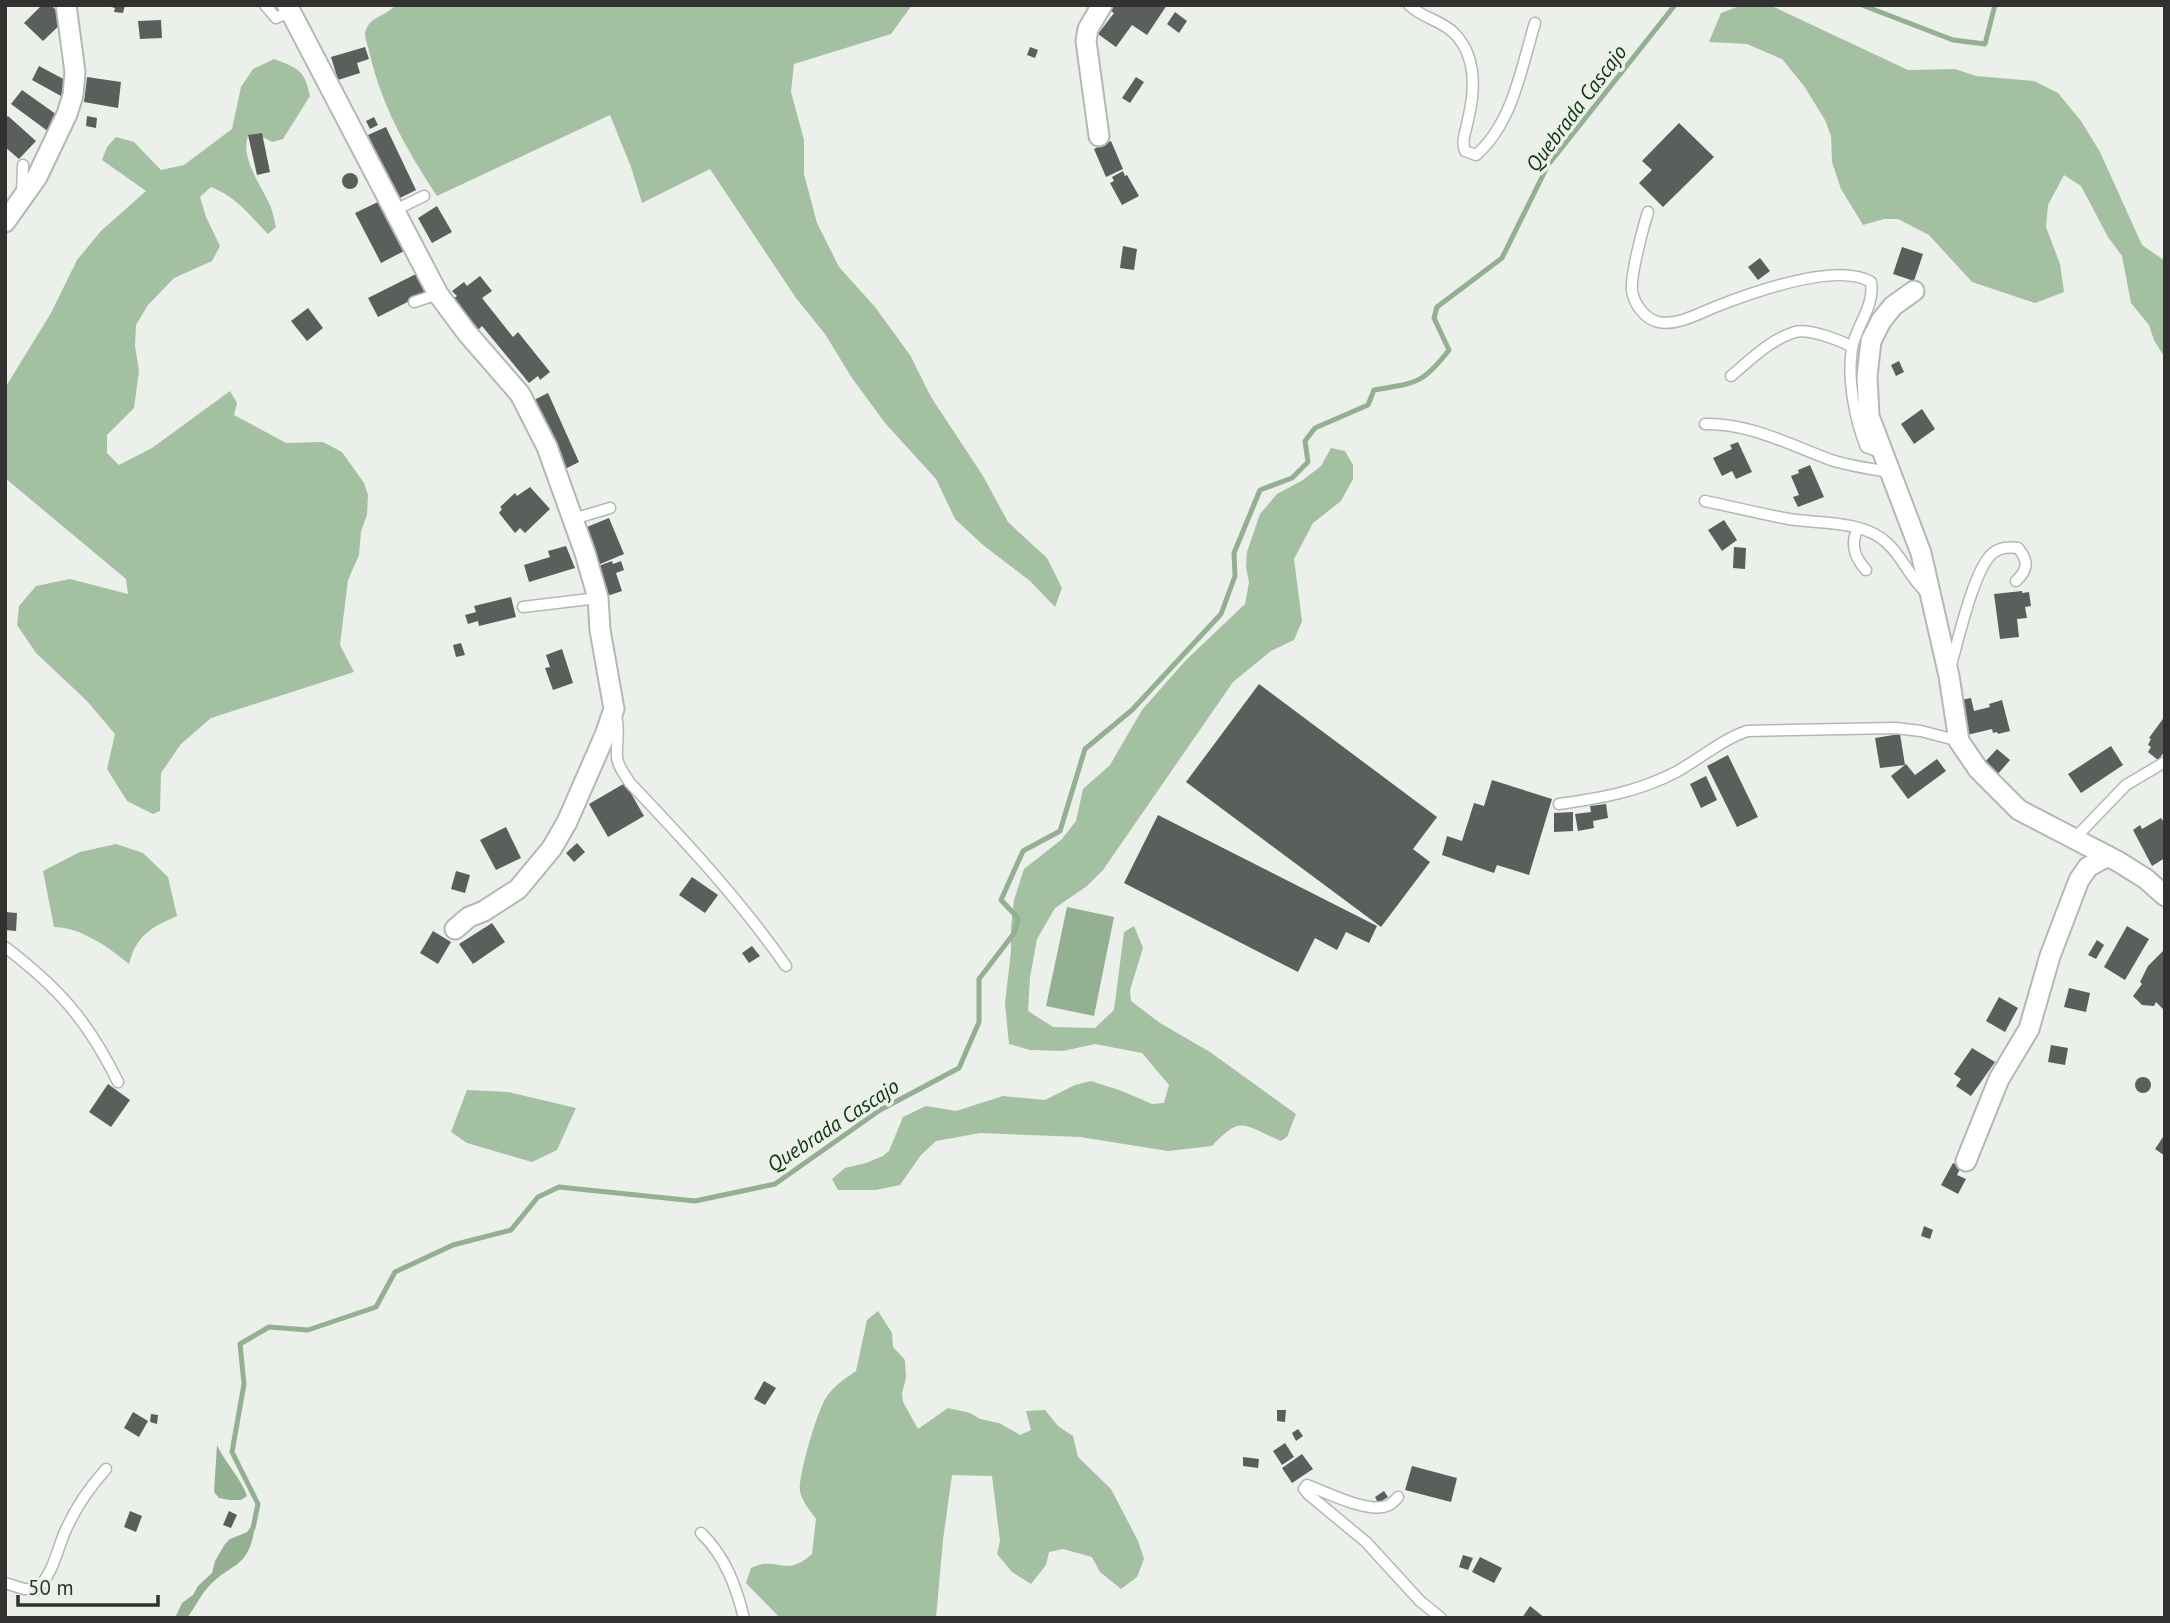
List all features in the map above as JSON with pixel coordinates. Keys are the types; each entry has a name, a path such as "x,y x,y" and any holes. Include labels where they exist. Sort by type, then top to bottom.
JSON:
{"street":[{"path":"5,222 37,177 67,114 73,95 75,72 66,5"},
{"path":"1099,136 1086,41 1088,29 1102,5"},
{"path":"289,8 438,293 467,333 520,394 547,447 598,598 600,631 614,709 573,810 552,848 518,889 493,906 469,917 455,929"},
{"path":"1914,292 1893,306 1881,321 1871,341 1867,376 1869,416 1918,543 1949,676 1959,741 1978,769 2012,805 2041,823 2108,856 2146,879 2165,895"},
{"path":"1966,1161 1999,1079 2029,1029 2050,956 2079,880 2088,867 2108,856"}],"lane":[{"path":"265,5 276,18 289,8"},
{"path":"1409,5 1419,15 1442,24 1455,34 1468,54 1474,80 1472,107 1462,143 1465,151 1476,155 1491,142 1505,116 1535,23"},
{"path":"23,164 23,197"},
{"path":"395,210 424,197"},
{"path":"1648,212 1640,236 1632,290 1640,311 1658,322 1685,319 1769,288 1837,274 1861,276 1871,282 1873,296 1852,347 1851,366 1857,425 1866,447 1884,453"},
{"path":"414,302 438,293"},
{"path":"1731,376 1766,347 1797,331 1820,335 1852,347"},
{"path":"1705,424 1721,424 1752,431 1783,440 1833,461 1891,472"},
{"path":"1705,501 1871,532 1888,543 1919,587 1932,598"},
{"path":"573,519 610,508"},
{"path":"1858,528 1853,538 1853,550 1866,570"},
{"path":"1949,676 1983,563 1993,552 2007,546 2018,548 2024,555 2026,564 2025,573 2016,581"},
{"path":"523,607 598,598"},
{"path":"614,709 619,737 617,758 630,783 717,877 786,966"},
{"path":"1559,804 1618,796 1647,786 1676,772 1735,735 1747,731 1895,728 1921,731 1959,741"},
{"path":"2074,839 2126,785 2165,762"},
{"path":"5,947 38,973 73,1009 100,1047 118,1082"},
{"path":"5,1583 24,1590 37,1589 47,1580 74,1513 88,1488 106,1469"},
{"path":"1398,1497 1389,1505 1378,1508 1339,1499 1307,1486 1304,1489 1366,1542 1420,1601 1441,1618"},
{"path":"701,1534 715,1546 729,1571 744,1618"}],"shaded area":[{"path":"395,5 912,5 891,34 794,64 791,92 804,140 804,174 817,223 839,267 875,307 910,355 931,397 983,476 1008,522 1047,558 1062,588 1055,607 1030,581 983,545 955,519 936,479 885,423 852,378 825,334 796,298 710,169 642,203 610,115 437,196 389,111 375,75 366,39 365,34 370,23"},
{"path":"1742,5 1774,7 1908,70 1955,69 1976,76 2034,81 2058,93 2081,121 2100,152 2142,245 2165,261 2165,358 2149,325 2131,303 2122,256 2108,237 2081,186 2064,175 2048,205 2046,227 2060,264 2064,292 2035,303 1972,282 1929,235 1898,219 1884,219 1863,225 1841,189 1832,162 1831,136 1825,120 1804,86 1782,59 1747,44 1709,42 1721,13"},
{"path":"274,59 303,75 310,96 283,139 272,142 261,136 248,136 246,144 249,162 270,205 276,227 268,234 235,201 211,187 200,197 220,246 212,261 174,278 148,305 136,325 135,346 139,371 134,408 107,435 107,453 119,465 152,448 230,391 237,403 234,415 286,443 323,442 342,452 364,483 368,495 359,555 348,580 340,645 354,672 211,718 181,744 161,773 160,811 153,814 127,801 107,769 115,734 87,701 36,653 17,625 19,606 36,586 70,579 128,594 126,579 5,478 5,388 51,313 77,260 101,231 146,191 102,160 107,147 116,137 134,142 161,170 184,165 232,129 241,87 253,69"},
{"path":"1331,448 1345,451 1353,465 1353,479 1341,501 1313,523 1294,559 1302,621 1294,640 1271,651 1233,682 1103,870 1087,886 1055,908 1037,939 1030,977 1028,1011 1053,1027 1095,1028 1114,1010 1124,932 1134,926 1143,948 1130,990 1131,1001 1160,1023 1210,1052 1296,1114 1287,1137 1281,1141 1250,1127 1237,1126 1212,1146 1168,1151 1080,1137 980,1133 936,1141 921,1155 900,1185 876,1190 838,1190 832,1179 845,1168 883,1156 889,1151 903,1117 926,1106 956,1111 1003,1096 1045,1100 1075,1085 1091,1081 1152,1104 1164,1103 1169,1085 1142,1053 1095,1044 1063,1051 1030,1050 1009,1044 1005,1003 1014,900 1024,869 1061,840 1076,821 1083,789 1110,765 1142,710 1186,660 1245,604 1249,582 1247,552 1260,514 1277,494 1303,480 1321,466"},
{"path":"116,844 143,853 168,877 177,916 159,924 141,939 129,964 84,934 54,927 43,871 80,852"},
{"path":"1067,907 1114,917 1094,1016 1046,1006"},
{"path":"467,1090 508,1092 576,1108 557,1150 532,1162 467,1143 451,1132"},
{"path":"878,1311 892,1333 893,1347 905,1360 903,1402 918,1429 948,1408 999,1423 1020,1435 1031,1430 1026,1411 1045,1410 1058,1426 1073,1436 1078,1457 1111,1489 1138,1541 1144,1559 1137,1577 1121,1589 1100,1572 1092,1557 1063,1549 1049,1552 1046,1565 1031,1584 1012,1572 997,1554 1000,1541 992,1476 952,1475 936,1618 780,1618 746,1583 751,1568 768,1564 794,1565 812,1554 816,1519 800,1491 809,1442 827,1396 856,1371 867,1320"},
{"path":"217,1445 245,1490 247,1496 241,1500 219,1498 214,1492"},
{"path":"254,1532 251,1544 243,1559 210,1585 187,1618 175,1618 182,1603 193,1595 212,1573 215,1561 225,1544 230,1539"}],"building":[{"path":"42,5 51,5 65,20 43,41 24,23"},
{"path":"105,5 125,5 123,13 114,12 115,8"},
{"path":"1108,5 1167,5 1147,35 1132,25 1116,47 1098,34 1114,13 1106,8"},
{"path":"1175,12 1187,21 1179,33 1167,24"},
{"path":"161,20 162,38 140,39 138,21"},
{"path":"365,47 369,59 357,63 360,73 338,80 331,57"},
{"path":"1030,47 1038,50 1035,58 1027,55"},
{"path":"39,66 69,82 61,96 32,80"},
{"path":"87,77 121,82 118,108 84,102"},
{"path":"1136,77 1144,82 1130,103 1122,98"},
{"path":"22,90 60,117 49,132 11,104"},
{"path":"8,116 36,141 19,159 5,147 5,119"},
{"path":"87,116 97,118 96,128 86,126"},
{"path":"374,117 378,125 370,129 366,121"},
{"path":"1679,123 1714,157 1663,207 1639,183 1652,170 1642,161"},
{"path":"386,127 416,190 398,199 368,135"},
{"path":"262,133 270,172 257,175 248,135"},
{"path":"1111,141 1123,169 1106,177 1094,149"},
{"path":"1123,171 1139,196 1122,205 1110,183 1114,181 1112,177"},
{"path":"347,173 353,173 358,181 356,187 347,189 342,184 342,178"},
{"path":"380,201 406,250 381,263 355,213"},
{"path":"437,206 452,232 432,243 418,218"},
{"path":"1123,246 1137,249 1134,270 1120,268"},
{"path":"1902,247 1923,254 1914,281 1893,274"},
{"path":"1760,258 1770,271 1758,280 1748,267"},
{"path":"420,272 429,291 378,317 368,298"},
{"path":"480,276 492,291 482,298 513,337 518,332 550,372 540,380 538,376 529,383 482,326 478,330 453,299 457,296 452,291 464,282 467,286"},
{"path":"308,308 323,328 307,341 291,321"},
{"path":"1899,361 1904,372 1896,376 1891,365"},
{"path":"548,393 579,462 565,469 534,400"},
{"path":"1922,409 1935,429 1914,444 1901,424"},
{"path":"1738,442 1752,472 1736,479 1732,471 1722,476 1713,458 1732,449 1730,445"},
{"path":"1810,465 1824,497 1798,507 1793,497 1799,495 1791,476"},
{"path":"530,487 550,509 525,533 520,528 515,533 499,513 502,509 500,507 515,493 517,496"},
{"path":"609,518 624,554 598,565 582,529"},
{"path":"1724,520 1737,540 1722,551 1708,530"},
{"path":"566,546 575,568 529,582 524,565 550,557 548,551"},
{"path":"1734,547 1746,548 1745,569 1733,568"},
{"path":"612,561 613,564 621,561 624,570 616,573 622,591 607,596 596,567"},
{"path":"2029,592 2031,606 2025,607 2027,618 2017,619 2019,637 2000,639 1994,594"},
{"path":"511,597 516,617 479,626 478,621 468,624 465,615 476,612 474,606"},
{"path":"461,643 465,655 456,657 453,645"},
{"path":"562,649 573,683 553,690 545,668 550,667 546,655"},
{"path":"1259,684 1437,817 1413,849 1430,862 1381,927 1186,782"},
{"path":"1971,698 1974,711 1990,707 1989,704 2002,700 2010,731 1998,734 1993,733 1992,729 1967,735 1961,700"},
{"path":"2165,716 2165,751 2158,760 2148,752 2151,747 2148,745 2151,739 2149,738"},
{"path":"1900,734 1905,765 1880,768 1875,738"},
{"path":"2111,746 2123,765 2081,793 2068,774"},
{"path":"1997,749 2010,760 1997,775 1984,763"},
{"path":"1728,755 1758,817 1737,827 1707,766"},
{"path":"1937,759 1946,771 1908,799 1891,776 1906,764 1915,775"},
{"path":"1706,776 1717,800 1701,808 1690,784"},
{"path":"1492,780 1552,799 1529,875 1497,865 1494,873 1442,855 1447,836 1462,841 1474,803 1484,806"},
{"path":"625,783 644,816 608,837 589,804"},
{"path":"1606,804 1608,818 1593,821 1594,828 1578,831 1575,814 1591,812 1590,806"},
{"path":"1573,812 1573,831 1554,832 1554,813"},
{"path":"1158,815 1377,926 1369,943 1346,932 1337,950 1315,938 1298,972 1124,883"},
{"path":"2161,818 2165,824 2165,858 2152,866 2133,830 2140,825 2142,829"},
{"path":"506,827 521,858 496,870 480,840"},
{"path":"577,843 585,852 574,862 566,853"},
{"path":"456,871 470,875 465,893 451,889"},
{"path":"692,877 718,895 705,913 679,895"},
{"path":"5,912 17,913 16,931 5,930"},
{"path":"492,923 505,942 473,964 459,944"},
{"path":"2127,926 2149,939 2125,980 2104,967"},
{"path":"433,931 451,942 438,964 420,953"},
{"path":"2097,940 2104,945 2096,959 2088,955"},
{"path":"752,946 760,956 749,963 742,953"},
{"path":"2165,949 2165,1006 2163,1009 2156,1002 2154,1006 2142,1005 2133,996 2142,984 2140,982 2148,966"},
{"path":"2069,988 2090,993 2086,1012 2064,1007"},
{"path":"1999,997 2018,1008 2005,1032 1986,1021"},
{"path":"2051,1045 2068,1048 2065,1065 2048,1062"},
{"path":"1972,1048 1995,1062 1971,1096 1956,1086 1961,1079 1954,1074"},
{"path":"2143,1077 2151,1085 2143,1093 2135,1085"},
{"path":"108,1084 130,1100 111,1127 89,1112"},
{"path":"2165,1134 2165,1156 2155,1149"},
{"path":"1953,1163 1961,1167 1957,1175 1966,1179 1958,1194 1941,1185"},
{"path":"1924,1226 1933,1230 1930,1239 1921,1236"},
{"path":"764,1381 776,1388 765,1405 754,1399"},
{"path":"1277,1410 1286,1410 1285,1422 1277,1421"},
{"path":"133,1412 148,1421 139,1437 124,1428"},
{"path":"151,1414 158,1415 157,1424 150,1422"},
{"path":"1298,1429 1303,1436 1296,1441 1292,1433"},
{"path":"1285,1443 1294,1457 1282,1465 1273,1451"},
{"path":"1302,1454 1313,1469 1292,1483 1282,1468"},
{"path":"1243,1457 1259,1459 1258,1468 1243,1466"},
{"path":"1412,1466 1457,1478 1451,1502 1405,1490"},
{"path":"1384,1491 1388,1497 1378,1503 1375,1497"},
{"path":"130,1511 142,1516 136,1532 124,1527"},
{"path":"229,1511 237,1515 231,1528 223,1525"},
{"path":"1463,1555 1473,1558 1468,1570 1459,1567"},
{"path":"1480,1557 1502,1568 1494,1583 1472,1572"},
{"path":"1530,1606 1545,1618 1522,1618"}],"waterway":[{"name":"Quebrada Cascajo","path":"247,1537 253,1528 258,1504 232,1452 244,1384 240,1344 269,1327 308,1330 376,1307 395,1272 453,1245 511,1230 538,1197 559,1187 695,1201 775,1184 880,1110 959,1068 979,1022 979,979 1015,932 1018,918 1001,900 1023,851 1060,831 1085,749 1132,710 1221,614 1235,576 1234,553 1260,490 1292,478 1308,462 1305,441 1315,428 1368,405 1374,390 1409,383 1424,376 1449,350 1434,318 1437,307 1502,258 1548,165 1675,5"},
{"name":"Quebrada Cascajo","path":"1862,5 1953,40 1985,44 1995,5"}]}
